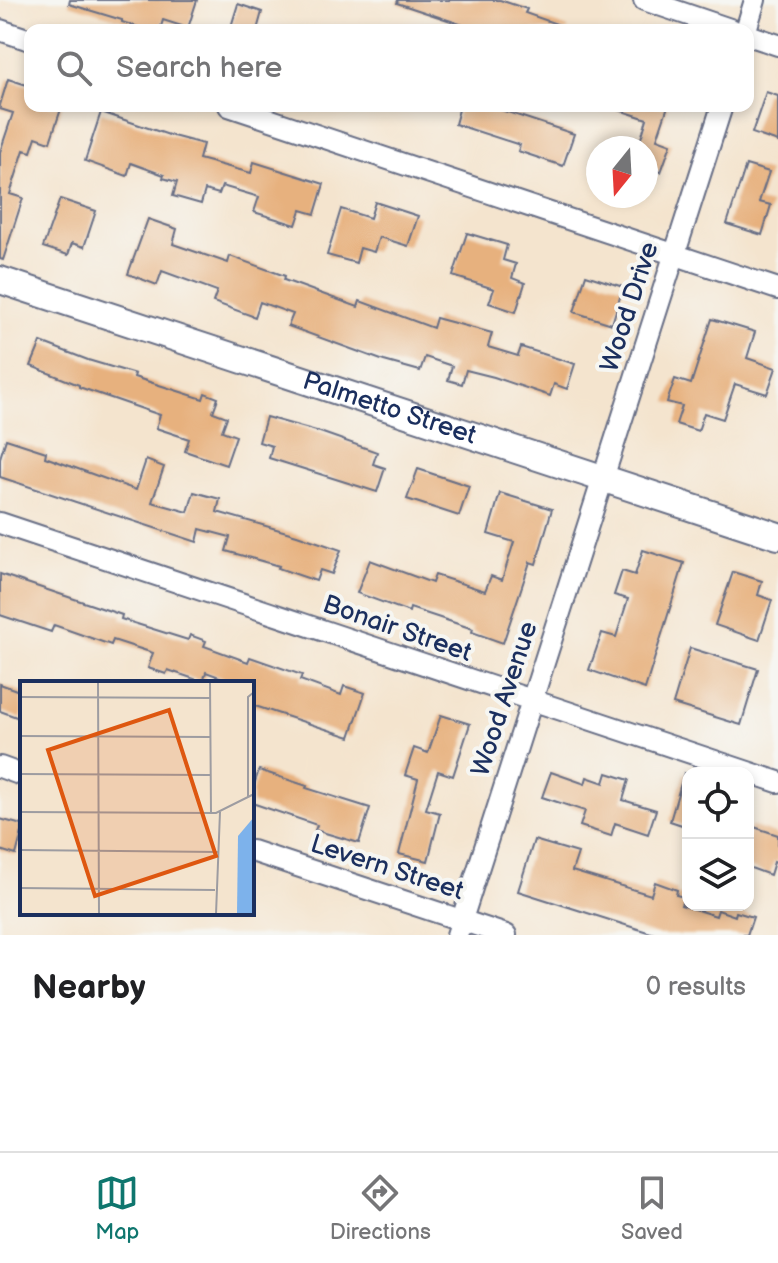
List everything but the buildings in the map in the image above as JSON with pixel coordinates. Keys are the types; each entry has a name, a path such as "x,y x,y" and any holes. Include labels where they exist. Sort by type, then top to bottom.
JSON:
{"street":[{"path":"644,0 715,24"},
{"path":"749,24 755,0"},
{"path":"0,30 24,38"},
{"path":"754,35 778,45"},
{"path":"247,112 778,289"},
{"name":"Wood Drive","path":"602,479 720,112"},
{"name":"Palmetto Street","path":"0,280 778,536"},
{"name":"Wood Avenue","path":"459,928 602,479"},
{"name":"Bonair Street","path":"0,523 778,782"},
{"path":"0,767 20,774"},
{"name":"Levern Street","path":"254,852 459,928 506,935"}]}
